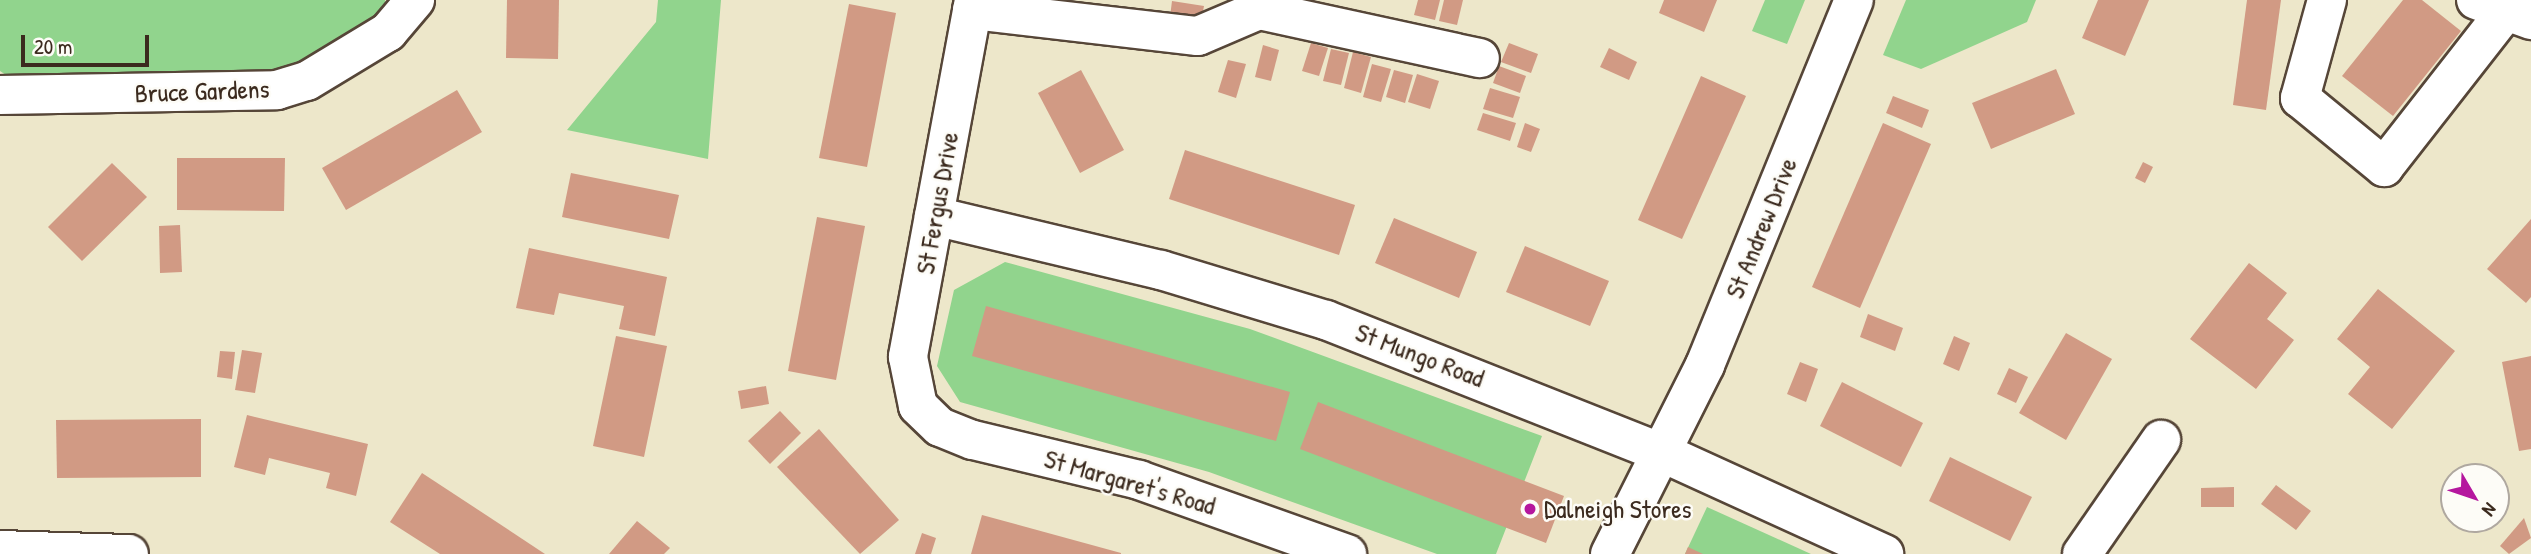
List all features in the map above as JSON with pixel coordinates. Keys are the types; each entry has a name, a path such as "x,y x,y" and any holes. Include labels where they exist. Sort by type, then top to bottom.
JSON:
{"street":[{"name":"Bruce Gardens","path":"0,94 277,90 307,81 388,32 415,0"},
{"name":"St Andrew Drive","path":"1611,554 1665,454 1854,0"},
{"path":"2327,0 2300,97 2384,167 2504,10"},
{"path":"973,5 1198,36 1259,10 1480,58"},
{"name":"St Fergus Drive","path":"918,406 908,357 973,5"},
{"name":"St Mungo Road","path":"934,216 1161,270 1326,320 1665,454 1884,554"},
{"name":"St Margaret's Road","path":"918,406 940,427 973,440 1139,480 1347,554"},
{"path":"2082,554 2161,440"},
{"path":"0,551 128,554"}],"green space":[{"path":"0,0 385,0 387,11 293,68 269,73 9,77 0,71"},
{"path":"658,0 721,0 708,159 567,130 656,22"},
{"path":"1765,0 1805,0 1787,44 1752,31"},
{"path":"1906,0 2036,0 2027,22 1921,69 1883,55"},
{"path":"1005,262 1250,329 1542,436 1496,554 1437,554 1209,472 960,402 937,366 954,290"},
{"path":"1707,507 1811,554 1685,554"}],"building":[{"path":"507,0 559,0 558,59 506,58"},
{"path":"1418,0 1440,0 1435,20 1414,15"},
{"path":"1444,0 1463,0 1457,25 1439,21"},
{"path":"1664,0 1717,0 1704,32 1659,13"},
{"path":"2098,0 2149,0 2125,56 2082,38"},
{"path":"2247,0 2281,0 2266,110 2233,105"},
{"path":"2403,0 2422,0 2461,31 2393,116 2342,76"},
{"path":"1172,1 1204,6 1201,22 1170,17"},
{"path":"849,4 896,13 867,167 819,158"},
{"path":"1311,43 1328,48 1319,76 1302,71"},
{"path":"1509,43 1538,54 1531,73 1501,62"},
{"path":"1263,45 1279,50 1271,81 1255,77"},
{"path":"1609,48 1637,62 1629,80 1600,67"},
{"path":"1331,49 1349,53 1341,85 1323,81"},
{"path":"1353,52 1371,57 1361,93 1344,88"},
{"path":"1228,60 1246,64 1236,98 1218,92"},
{"path":"1372,64 1391,69 1381,102 1363,97"},
{"path":"1499,66 1526,76 1520,93 1493,83"},
{"path":"2056,69 2075,114 1991,149 1972,103"},
{"path":"1081,70 1124,150 1080,173 1038,93"},
{"path":"1394,70 1413,75 1405,103 1386,97"},
{"path":"1417,74 1439,81 1430,109 1408,102"},
{"path":"1701,76 1746,96 1682,239 1638,220"},
{"path":"1490,88 1520,97 1513,118 1483,109"},
{"path":"457,90 482,132 346,210 322,168"},
{"path":"1893,96 1929,110 1922,128 1886,113"},
{"path":"1483,113 1516,123 1510,141 1477,130"},
{"path":"1525,123 1540,129 1531,152 1517,147"},
{"path":"1883,123 1931,144 1860,308 1812,287"},
{"path":"1185,150 1355,205 1339,255 1169,199"},
{"path":"177,158 285,158 284,211 177,210"},
{"path":"2143,162 2153,167 2145,183 2135,178"},
{"path":"112,163 147,197 82,261 48,227"},
{"path":"571,173 679,195 669,239 562,217"},
{"path":"817,217 865,226 836,380 788,371"},
{"path":"1394,218 1477,252 1459,298 1375,263"},
{"path":"2531,219 2531,297 2526,303 2487,269"},
{"path":"180,225 182,272 160,273 159,226"},
{"path":"1525,246 1609,281 1590,326 1506,292"},
{"path":"529,248 667,277 655,336 619,329 624,306 559,293 554,315 516,308"},
{"path":"2249,263 2287,293 2267,319 2294,340 2256,389 2190,339"},
{"path":"2378,289 2455,351 2392,429 2348,394 2370,367 2337,339"},
{"path":"986,306 1290,392 1276,441 972,356"},
{"path":"1868,314 1903,328 1895,351 1860,337"},
{"path":"2066,333 2112,359 2066,440 2019,413"},
{"path":"616,336 667,346 644,457 593,446"},
{"path":"1954,336 1970,343 1959,371 1943,364"},
{"path":"242,350 262,353 255,393 235,390"},
{"path":"220,351 235,352 232,379 217,377"},
{"path":"2531,356 2531,449 2519,451 2502,362"},
{"path":"1800,362 1818,369 1806,402 1787,394"},
{"path":"2009,368 2028,377 2016,403 1997,394"},
{"path":"1842,382 1923,423 1901,467 1820,426"},
{"path":"766,386 769,404 741,409 738,391"},
{"path":"1318,402 1564,496 1546,543 1300,449"},
{"path":"780,411 801,433 770,464 748,441"},
{"path":"247,415 368,444 356,496 326,488 330,473 269,458 265,475 234,467"},
{"path":"201,419 201,477 57,478 56,420"},
{"path":"819,429 899,520 860,554 777,467"},
{"path":"1950,457 2032,497 2010,541 1929,501"},
{"path":"422,473 545,554 440,554 390,522"},
{"path":"2276,485 2311,511 2296,530 2261,504"},
{"path":"2234,487 2234,507 2201,507 2201,488"},
{"path":"982,515 1121,553 1121,554 971,554"},
{"path":"2524,518 2531,538 2509,554 2500,546"},
{"path":"637,521 670,548 664,554 609,554"},
{"path":"922,533 936,538 931,554 915,554"},
{"path":"1688,547 1703,554 1685,554"}],"place":[{"name":"Dalneigh Stores","path":"1530,509"}]}
